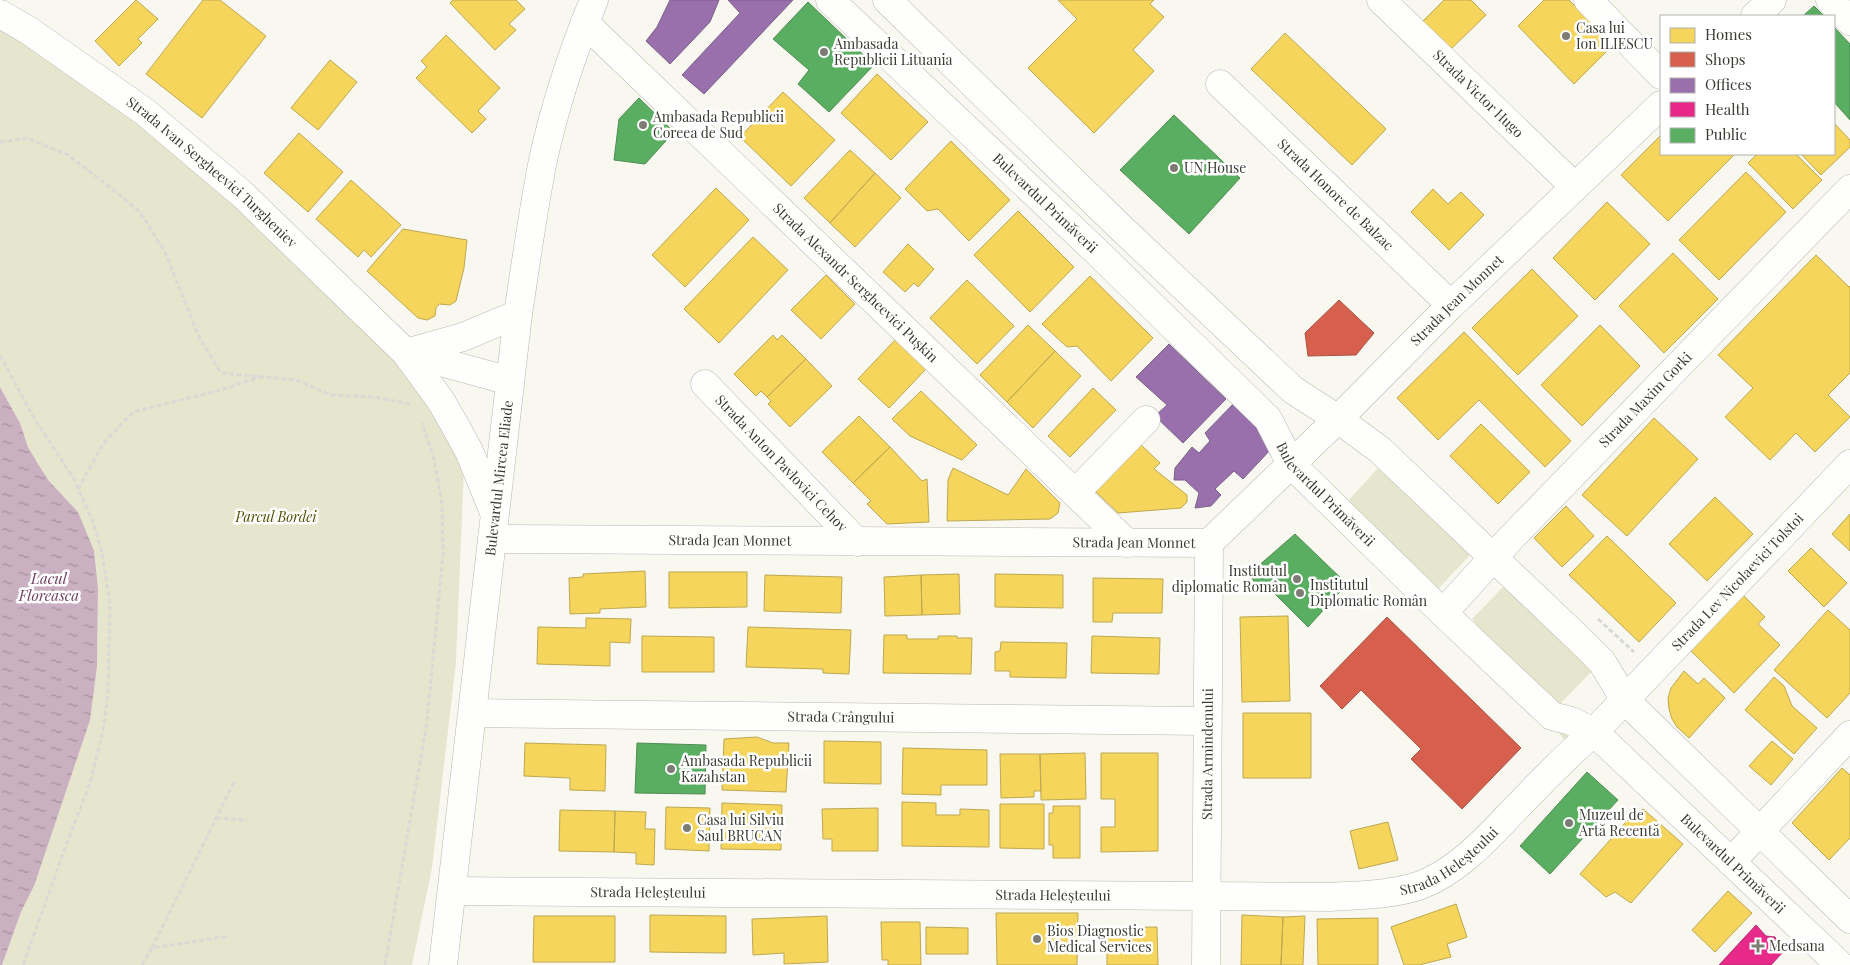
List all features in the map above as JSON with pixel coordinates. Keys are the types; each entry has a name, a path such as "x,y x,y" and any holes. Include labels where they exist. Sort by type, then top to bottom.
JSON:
{"street":[{"name":"Bulevardul Primăverii","path":"830,0 1096,251 1268,419 1291,464 1443,613 1552,716 1572,721 1594,732 1840,965"},
{"path":"853,21 871,0"},
{"path":"887,0 1119,226 1294,390 1380,450 1602,662 1625,700 1850,919"},
{"name":"Strada Victor Hugo","path":"1381,0 1575,187"},
{"path":"1588,0 1660,73"},
{"path":"1756,15 1772,0"},
{"path":"1830,0 1850,21"},
{"name":"Bulevardul Mircea Eliade","path":"443,965 518,314 544,158 561,92 589,12"},
{"name":"Strada Alexandr Sergheevici Pușkin","path":"589,12 1075,493 1128,543"},
{"name":"Strada Ivan Sergheevici Turgheniev","path":"0,14 28,30 153,118 242,194 406,353 442,401 470,451 493,526"},
{"name":"Strada Honore de Balzac","path":"1220,84 1451,306"},
{"name":"Strada Jean Monnet","path":"493,526 857,542 1209,543 1338,419 1451,306 1660,106"},
{"name":"Strada Maxim Gorki","path":"1443,613 1517,532 1850,189"},
{"path":"1096,251 1119,226"},
{"path":"406,353 464,338 518,314"},
{"name":"Strada Ivan Sergheevici Turgheniev","path":"406,353 510,381"},
{"name":"Strada Anton Pavlovici Cehov","path":"705,384 857,542"},
{"path":"1075,493 1146,420"},
{"name":"Strada Lev Nicolaevici Tolstoi","path":"1594,732 1850,464"},
{"name":"Strada Armindenului","path":"1206,965 1209,543"},
{"name":"Strada Crângului","path":"473,713 1207,721"},
{"name":"Strada Heleșteului","path":"452,891 1331,898 1395,892 1422,884 1450,868 1478,847 1566,755 1594,732"},
{"path":"1731,862 1850,735"}],"path":[{"path":"0,142 27,138 68,155 140,212 165,252 199,337 221,373 296,380 331,395 373,397 415,404 442,401"},
{"path":"0,356 34,418 74,479 93,522 104,561 110,604 108,694 103,732 90,783 23,965"},
{"path":"78,489 103,444 133,412 222,390 264,376"},
{"path":"385,965 427,722 443,554 442,503 433,455 421,421"},
{"path":"142,965 234,782"},
{"path":"216,818 247,820"},
{"path":"152,948 229,936"}],"green space":[{"name":"Parcul Bordei","path":"0,31 54,59 163,135 364,321 416,388 464,467 456,662 432,868 412,965 2,965 21,912 34,886 97,666 98,589 78,512 49,481 38,464 28,447 20,423 0,387"},
{"path":"1378,468 1470,555 1438,589 1347,502"},
{"path":"1508,582 1595,668 1558,706 1579,759 1472,619"}],"water":[{"name":"Lacul Floreasca","path":"0,387 20,423 28,447 38,464 49,481 78,512 94,551 98,589 97,666 90,720 34,886 21,912 2,965 0,965"}],"building: Homes":[{"path":"136,0 158,19 138,39 142,43 119,66 95,41"},
{"path":"203,0 220,0 266,36 202,118 146,74"},
{"path":"453,0 516,0 525,9 509,24 516,30 495,50 450,3"},
{"path":"1058,0 1154,0 1150,4 1164,17 1133,50 1154,71 1094,133 1028,68 1077,19"},
{"path":"1444,0 1471,0 1486,15 1450,50 1422,22"},
{"name":"Casa lui Ion ILIESCU","path":"1544,0 1569,0 1613,45 1574,84 1518,26"},
{"path":"1285,33 1386,129 1352,165 1251,69"},
{"path":"446,35 500,88 478,111 486,119 472,133 416,78 427,67 421,61"},
{"path":"330,60 357,82 318,130 291,108"},
{"path":"877,74 928,122 891,160 841,113"},
{"path":"783,92 835,140 791,186 740,137"},
{"path":"1835,124 1850,140 1850,147 1821,175 1802,155 1835,155"},
{"path":"299,133 343,172 308,212 264,173"},
{"path":"1660,136 1660,155 1734,155 1668,221 1621,175"},
{"path":"951,141 1010,200 969,241 938,209 927,211 905,189"},
{"path":"850,150 875,173 830,223 804,198"},
{"path":"1756,155 1797,155 1822,180 1793,209 1748,163"},
{"path":"1746,172 1786,212 1719,280 1679,240"},
{"path":"875,173 901,198 855,247 830,223"},
{"path":"351,180 401,225 371,257 364,250 358,257 316,219"},
{"path":"716,188 749,220 685,287 652,255"},
{"path":"1433,189 1448,204 1461,192 1484,215 1449,250 1411,212"},
{"path":"1607,202 1650,244 1595,300 1553,258"},
{"path":"1018,211 1074,267 1030,312 974,255"},
{"path":"403,229 467,240 464,268 456,301 450,305 439,304 436,308 435,316 427,320 418,318 367,271"},
{"path":"753,237 788,270 719,343 684,309"},
{"path":"908,244 934,269 918,287 914,283 905,292 883,272"},
{"path":"1673,253 1718,299 1664,353 1619,306"},
{"path":"1816,255 1850,286 1850,373 1828,395 1850,417 1815,452 1796,433 1770,460 1725,417 1753,388 1718,355"},
{"path":"1532,269 1578,316 1518,375 1472,328"},
{"path":"826,275 855,304 821,339 791,310"},
{"path":"1090,276 1153,338 1111,381 1077,346 1067,347 1042,324"},
{"path":"967,280 1014,326 977,364 930,318"},
{"path":"1028,325 1055,351 1007,402 980,375"},
{"path":"1600,325 1640,366 1582,426 1541,385"},
{"path":"1464,332 1571,441 1545,467 1479,400 1438,440 1397,398"},
{"path":"773,335 777,340 782,335 806,359 767,397 761,391 756,396 734,374"},
{"path":"896,339 926,369 889,408 858,379"},
{"path":"1055,351 1081,376 1033,428 1007,402"},
{"path":"806,359 832,386 790,427 768,404 771,401 767,397"},
{"path":"1093,388 1116,410 1070,457 1048,436"},
{"path":"921,391 977,445 962,460 910,436 892,419"},
{"path":"859,416 890,447 853,483 822,452"},
{"path":"1654,418 1698,459 1627,536 1582,495"},
{"path":"1481,424 1530,472 1498,504 1450,456"},
{"path":"1138,442 1160,463 1154,469 1187,495 1187,502 1181,508 1118,513 1093,489"},
{"path":"890,447 922,481 927,479 929,522 887,524 867,504 871,501 853,483"},
{"path":"953,468 1008,495 1026,469 1060,503 1058,513 1050,519 947,521 948,480"},
{"path":"1715,497 1753,534 1707,581 1669,544"},
{"path":"1566,506 1594,536 1562,567 1534,538"},
{"path":"1850,514 1850,551 1832,534"},
{"path":"1607,536 1676,603 1639,642 1569,575"},
{"path":"1811,548 1847,583 1824,607 1788,571"},
{"path":"645,571 646,607 600,609 600,613 570,614 569,578 583,577 583,574"},
{"path":"669,572 747,572 747,607 669,608"},
{"path":"959,574 960,614 922,615 921,575"},
{"path":"995,574 1063,575 1063,608 995,607"},
{"path":"765,575 842,577 841,613 764,611"},
{"path":"921,575 922,615 885,616 884,577"},
{"path":"1093,578 1163,579 1162,613 1113,613 1112,622 1093,622"},
{"path":"1743,595 1765,617 1758,624 1780,645 1734,693 1690,650"},
{"path":"1828,610 1850,630 1850,693 1827,718 1774,670"},
{"path":"1288,616 1290,701 1242,702 1240,617"},
{"path":"586,618 631,619 630,643 610,642 610,666 537,664 538,627 586,628"},
{"path":"748,627 851,630 849,674 823,673 823,669 746,667"},
{"path":"884,635 907,635 907,639 938,639 938,636 972,638 971,674 883,673"},
{"path":"642,636 714,637 714,672 642,672"},
{"path":"1092,636 1160,638 1159,674 1091,673"},
{"path":"1001,642 1067,643 1066,678 1010,677 1010,671 995,671 995,652 1000,651"},
{"path":"1684,671 1698,684 1704,678 1725,698 1689,738 1677,727 1672,719 1668,698 1671,688"},
{"path":"1774,677 1784,686 1792,706 1817,728 1794,754 1745,710"},
{"path":"1243,713 1311,713 1311,778 1243,778"},
{"path":"757,737 773,743 789,743 786,792 722,790 724,739"},
{"path":"824,741 881,742 881,784 824,783"},
{"path":"1772,741 1793,759 1771,785 1749,766"},
{"path":"525,743 606,745 605,791 570,790 570,778 524,776"},
{"path":"903,748 987,750 987,785 941,785 941,795 902,794"},
{"path":"1085,753 1086,799 1041,800 1040,754"},
{"path":"1101,753 1158,753 1158,851 1101,852 1101,827 1115,827 1115,799 1101,799"},
{"path":"1000,754 1040,754 1041,791 1034,791 1034,797 1001,798"},
{"path":"1842,768 1850,775 1850,838 1829,860 1792,823"},
{"path":"902,802 936,803 936,815 960,815 960,809 989,810 989,847 902,846"},
{"path":"722,803 782,805 781,850 721,849"},
{"path":"1000,804 1044,804 1044,849 1000,848"},
{"path":"1053,806 1080,806 1080,858 1053,858 1053,845 1049,845 1049,813 1053,813"},
{"name":"Casa lui Silviu Saul BRUCAN","path":"666,807 710,808 709,851 665,849"},
{"path":"878,808 878,851 832,851 832,839 823,839 822,809"},
{"path":"1643,809 1683,844 1631,903 1615,892 1606,897 1580,874 1633,814"},
{"path":"560,810 615,811 614,852 559,851"},
{"path":"615,811 646,812 645,829 655,829 654,865 636,864 636,853 614,852"},
{"path":"1388,822 1398,860 1359,869 1350,831"},
{"path":"1728,891 1752,913 1715,952 1692,930"},
{"path":"1456,904 1467,937 1447,944 1451,957 1419,965 1404,965 1391,927"},
{"name":"Bios Diagnostic Medical Services","path":"996,913 1078,913 1077,965 997,965"},
{"path":"650,915 726,916 726,953 650,952"},
{"path":"1242,915 1283,917 1281,965 1241,965"},
{"path":"534,916 615,916 615,962 533,962"},
{"path":"827,916 828,962 784,964 784,953 753,955 752,919"},
{"path":"1305,916 1303,965 1281,965 1283,917"},
{"path":"1378,918 1378,965 1318,965 1317,919"},
{"path":"881,922 920,922 921,965 888,965 888,960 882,960"},
{"path":"926,927 968,928 968,954 926,954"},
{"path":"1157,927 1158,965 1107,965 1107,928"}],"building: Shops":[{"path":"1339,300 1374,333 1356,355 1308,356 1305,333"},
{"path":"1387,617 1521,748 1462,809 1411,759 1421,749 1361,690 1342,709 1320,686"}],"building: Offices":[{"path":"670,0 719,0 710,22 670,64 646,41 657,27"},
{"path":"728,0 793,0 704,94 682,75 740,13"},
{"path":"1169,344 1226,399 1183,443 1155,416 1167,405 1136,377"},
{"path":"1238,399 1272,448 1243,479 1234,471 1215,489 1221,495 1211,506 1195,508 1199,493 1185,480 1174,480 1175,468 1192,447 1199,453 1210,441 1205,433"}],"building: Health":[{"name":"Medsana","path":"1756,925 1766,936 1775,937 1778,948 1783,952 1771,965 1719,965"}],"building: Public":[{"name":"Ambasada Republicii Lituania","path":"808,2 874,65 829,112 798,84 809,70 773,39"},
{"path":"1814,6 1823,15 1804,15"},
{"path":"1835,28 1850,44 1850,120 1835,103"},
{"name":"Ambasada Republicii Coreea de Sud","path":"639,98 674,132 645,164 614,160 619,119"},
{"path":"1174,115 1240,178 1189,234 1120,170"},
{"name":"Institutul diplomatic Român","path":"1295,534 1347,584 1308,627 1270,589 1262,593 1249,574"},
{"name":"Ambasada Republicii Kazahstan","path":"637,743 706,745 705,794 635,793"},
{"name":"Muzeul de Artă Recentă","path":"1587,772 1618,800 1550,874 1520,846"}],"place":[{"name":"Casa lui Ion ILIESCU","path":"1566,36"},
{"name":"Ambasada Republicii Lituania","path":"824,52"},
{"name":"Ambasada Republicii Coreea de Sud","path":"643,125"},
{"name":"UN House","path":"1174,168"},
{"name":"Institutul diplomatic Român","path":"1297,579"},
{"name":"Institutul Diplomatic Român","path":"1300,593"},
{"name":"Ambasada Republicii Kazahstan","path":"671,769"},
{"name":"Muzeul de Artă Recentă","path":"1569,823"},
{"name":"Casa lui Silviu Saul BRUCAN","path":"687,828"},
{"name":"Bios Diagnostic Medical Services","path":"1037,939"},
{"name":"Medsana","path":"1758,946"}]}
